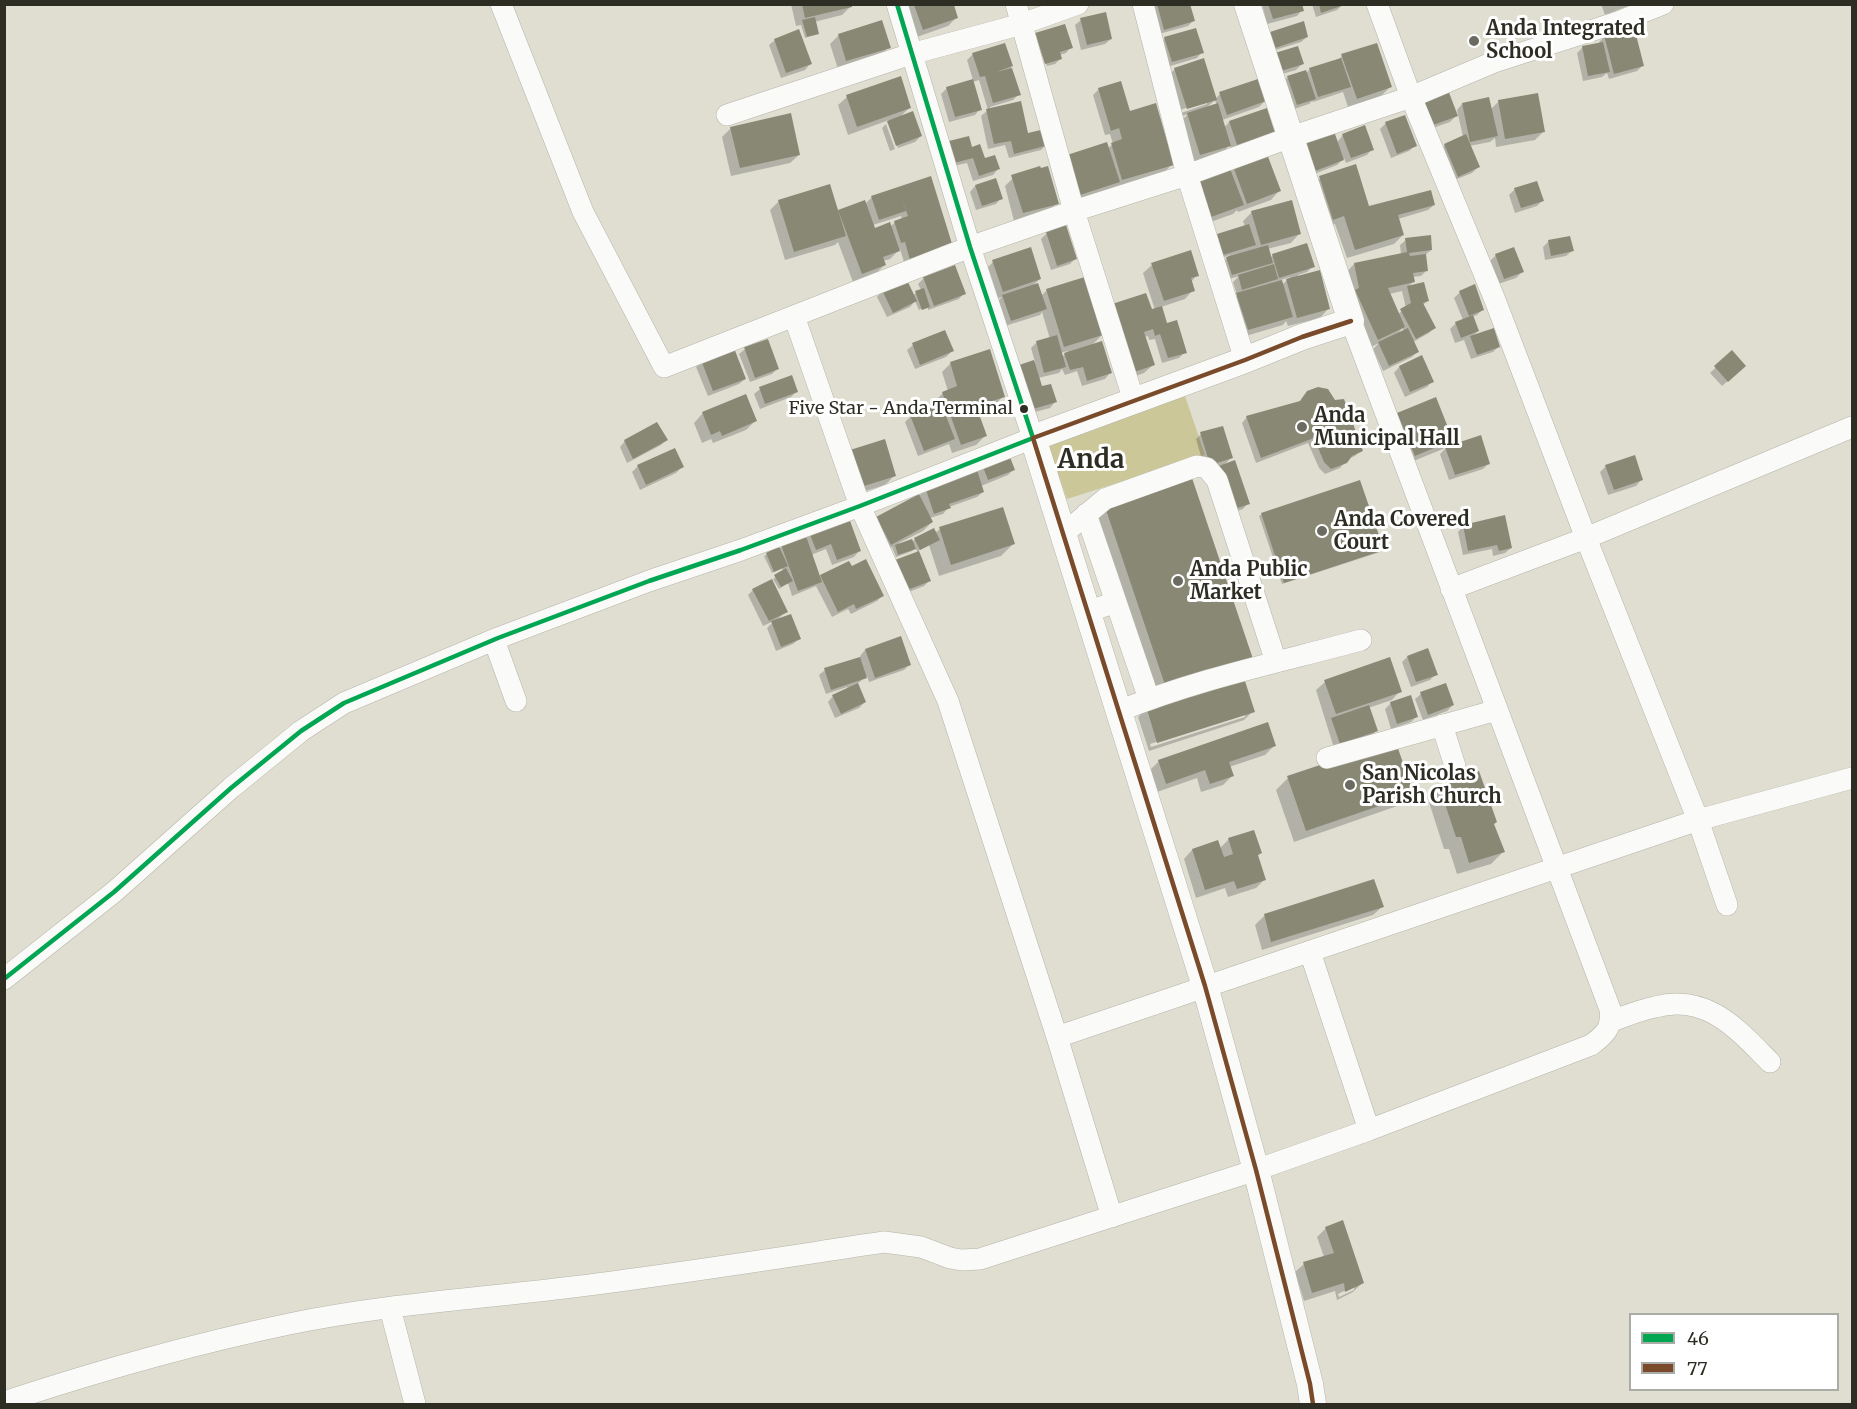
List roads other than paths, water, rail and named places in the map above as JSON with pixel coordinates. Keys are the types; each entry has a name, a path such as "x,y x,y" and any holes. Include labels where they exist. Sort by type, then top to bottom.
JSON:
{"main road":[{"path":"1247,4 1351,321 1302,337 1033,438 1205,986 1257,1170 1313,1404"}],"street":[{"path":"501,4 584,212 664,367 970,247 1411,97 1494,63 1618,22 1663,4"},
{"path":"4,979 114,891 300,731 344,703 494,640 649,581 860,506 1033,438 970,247 910,54 897,4"},
{"path":"727,115 910,54 1019,14 1078,4"},
{"path":"1143,4 1187,175 1245,360"},
{"path":"1377,4 1411,97 1496,300 1586,538 1698,820 1727,905"},
{"path":"1019,14 1074,211 1134,401"},
{"path":"794,316 860,506 948,701 1113,1217"},
{"path":"4,1402 95,1372 290,1323 390,1308 566,1288 884,1242 921,1247 950,1258 980,1259 1257,1170 1369,1130 1591,1045 1601,1037 1611,1021 1610,1009 1351,321"},
{"path":"1451,589 1586,538 1852,427"},
{"path":"1063,534 1105,499 1197,466 1204,466 1217,480 1276,662"},
{"path":"1086,514 1149,699"},
{"path":"1088,612 1116,602"},
{"path":"494,640 516,702"},
{"path":"1119,711 1149,699 1224,676 1360,640"},
{"path":"1328,758 1497,710"},
{"path":"1442,725 1455,766"},
{"path":"1057,1037 1698,820 1852,778"},
{"path":"1310,952 1369,1130"},
{"path":"1611,1021 1657,1006 1679,1004 1699,1006 1727,1022 1770,1062"},
{"path":"390,1308 415,1404"}],"place":[{"name":"Anda Integrated School","path":"1474,41"},
{"name":"Five Star - Anda Terminal","path":"1024,409"},
{"name":"Anda Municipal Hall","path":"1302,427"},
{"name":"Anda Covered Court","path":"1322,531"},
{"name":"Anda Public Market","path":"1178,581"},
{"name":"San Nicolas Parish Church","path":"1350,785"}],"district":[{"name":"Anda","path":"1091,461"}]}
